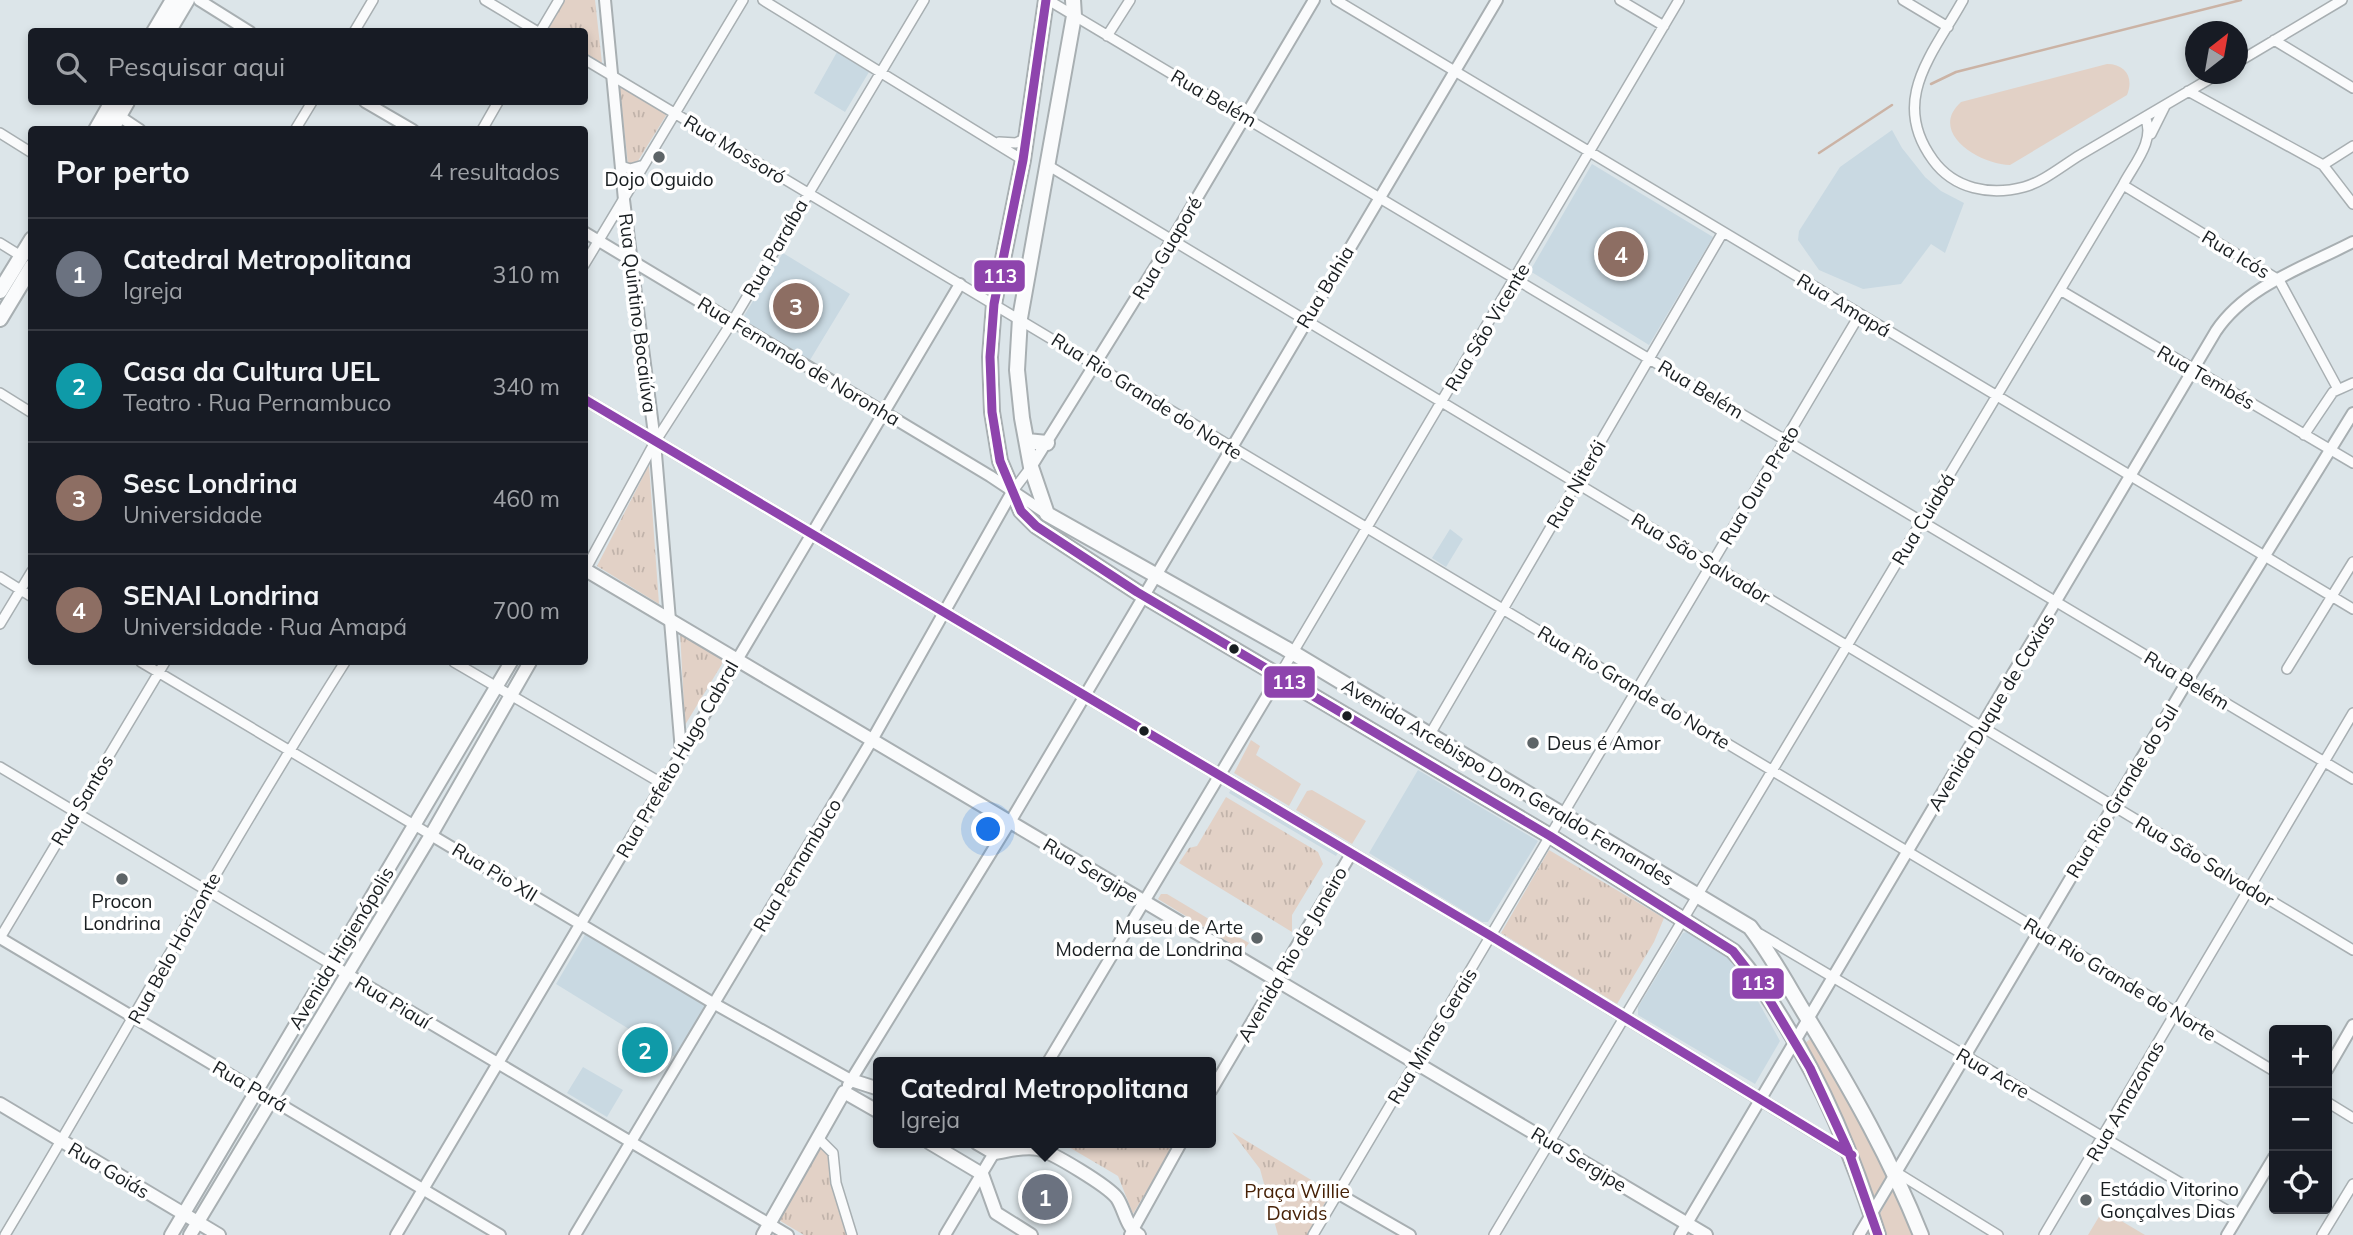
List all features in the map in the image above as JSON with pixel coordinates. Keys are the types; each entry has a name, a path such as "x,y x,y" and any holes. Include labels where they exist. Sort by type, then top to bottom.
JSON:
{"main road":[{"path":"156,28 173,0"},
{"path":"170,28 187,0"},
{"name":"Avenida Arcebispo Dom Geraldo Fernandes","path":"1047,0 1023,160 994,304 990,357 992,412 1000,461 1021,510 1036,526 1157,604 1550,836 1685,918 1733,951 1750,968 1796,1041 1832,1110 1852,1155 1878,1235"},
{"path":"1047,514 1031,467 1017,370 1020,317 1049,166 1074,16 1073,0"},
{"path":"99,126 113,109"},
{"path":"0,291 28,251"},
{"path":"0,318 28,251"},
{"path":"1027,441 1047,443"},
{"name":"Avenida Arcebispo Dom Geraldo Fernandes","path":"1047,514 1293,653 1750,928"},
{"name":"Rua Sergipe","path":"588,572 1551,1142 1683,1229 1706,1235"},
{"path":"1157,604 1165,593 1174,592 1261,644 1274,642"},
{"name":"Avenida Higienópolis","path":"171,1235 256,1088 510,665"},
{"name":"Avenida Higienópolis","path":"190,1235 431,835 528,665"},
{"path":"1750,928 1768,951 1896,1172 1921,1235"},
{"path":"851,1080 873,1088"},
{"path":"766,1230 844,1092 873,1108"},
{"path":"866,1104 873,1094"},
{"name":"Rua Goiás","path":"0,1104 219,1235"},
{"path":"939,1148 982,1174 996,1213 1031,1235"},
{"path":"960,1160 973,1158 976,1148"},
{"path":"997,1148 1030,1148 1047,1153 1110,1190 1118,1200 1134,1234"}],"street":[{"path":"198,0 244,28"},
{"path":"356,28 373,0"},
{"path":"485,0 532,28"},
{"path":"542,28 559,0"},
{"name":"Rua Quintino Bocaiúva","path":"605,0 624,200 655,442 681,751"},
{"path":"588,259 743,0"},
{"path":"763,0 1023,160"},
{"name":"Rua Paraíba","path":"588,565 655,442 732,322 924,0"},
{"name":"Rua Belém","path":"1047,0 1380,195 2353,779"},
{"path":"1107,36 1130,0"},
{"name":"Rua Guaporé","path":"1012,492 1047,443 1096,365 1314,0"},
{"name":"Rua Amapá","path":"1336,0 2353,609"},
{"name":"Rua Bahia","path":"844,1092 1010,822 1083,694 1497,0"},
{"path":"1620,0 1664,26"},
{"name":"Rua São Vicente","path":"1279,676 1679,0"},
{"path":"1903,0 1948,27"},
{"path":"1963,0 1919,79 1914,95 1913,117 1923,146 1932,159 1948,175 1964,185 1984,191 2027,186 2200,84"},
{"path":"2248,56 2342,0"},
{"path":"2274,40 2353,88"},
{"name":"Rua Mossoró","path":"588,61 994,304"},
{"path":"2188,91 2323,165 2353,204"},
{"path":"297,126 310,105"},
{"path":"370,105 406,126"},
{"path":"484,126 496,105"},
{"name":"Rua Cuiabá","path":"1494,1235 2123,185 2166,105"},
{"path":"113,109 135,126"},
{"path":"2145,117 2149,127 2148,139"},
{"path":"0,133 28,150"},
{"path":"997,142 1016,143 1026,138"},
{"path":"2323,165 2353,146"},
{"path":"621,166 630,169 643,165"},
{"name":"Rua São Salvador","path":"1049,166 2353,950"},
{"name":"Rua Icós","path":"2123,185 2279,280 2338,389"},
{"name":"Rua Niterói","path":"1429,736 1723,232"},
{"name":"Rua Fernando de Noronha","path":"588,234 1012,492"},
{"name":"Avenida Duque de Caxias","path":"1683,1229 2229,312 2246,298 2353,242"},
{"path":"0,243 28,251"},
{"name":"Rua Prefeito Hugo Cabral","path":"396,1235 960,284"},
{"name":"Rua Tembés","path":"2060,290 2353,463"},
{"name":"Rua Rio Grande do Norte","path":"994,304 1020,317 1230,448 1503,607 2269,1068"},
{"name":"Rua Ouro Preto","path":"1550,836 1860,314"},
{"path":"2304,435 2326,400 2338,389 2353,383"},
{"path":"0,393 28,410"},
{"path":"588,401 1491,936 1852,1155"},
{"name":"Rua Rio Grande do Sul","path":"1859,1235 2188,680 2353,413"},
{"name":"Avenida Arcebispo Dom Geraldo Fernandes","path":"1012,492 1047,514"},
{"name":"Rua Pernambuco","path":"575,1235 872,740 1012,492"},
{"path":"2287,669 2353,562"},
{"path":"0,577 28,595"},
{"path":"0,624 28,577"},
{"name":"Rua Pio XII","path":"146,665 713,1003 851,1080"},
{"name":"Rua Santos","path":"0,937 162,665"},
{"name":"Rua Belo Horizonte","path":"5,1235 135,1018 289,750 343,665"},
{"path":"459,665 663,784"},
{"path":"1051,1057 1279,676"},
{"name":"Rua Amazonas","path":"2045,1235 2353,713"},
{"name":"Rua Piauí","path":"0,767 631,1143 766,1230 788,1235"},
{"name":"Rua Minas Gerais","path":"1312,1235 1550,836"},
{"name":"Avenida Rio de Janeiro","path":"1216,1083 1351,854"},
{"name":"Rua Acre","path":"1750,928 2238,1217"},
{"name":"Rua Pará","path":"0,937 500,1235"},
{"path":"2332,1061 2353,1025"},
{"path":"2332,1105 2353,1118"},
{"path":"818,1138 833,1153 836,1183 852,1235"},
{"path":"945,1235 997,1148"},
{"path":"1134,1234 1178,1148"},
{"path":"2227,1235 2269,1165"},
{"path":"1896,1172 1998,1235"},
{"path":"2322,1235 2353,1184"},
{"path":"1337,1193 1410,1235"}],"shaded area":[{"path":"837,52 869,72 845,112 814,93"},
{"path":"1892,130 1902,148 1925,177 1941,191 1964,203 1945,253 1931,244 1901,284 1863,289 1819,270 1798,240 1799,231 1840,167"},
{"path":"1592,164 1713,237 1649,345 1530,271"},
{"path":"783,253 850,294 810,360 742,319"},
{"path":"1450,529 1463,539 1446,567 1432,558"},
{"path":"1418,770 1538,841 1488,922 1482,922 1369,853"},
{"path":"1236,780 1343,844 1336,856 1229,793"},
{"path":"1690,931 1722,950 1738,965 1780,1041 1755,1084 1638,1015 1638,1007 1683,933"},
{"path":"586,933 706,1005 676,1058 556,984"},
{"path":"583,1067 623,1090 607,1117 567,1093"}],"green space":[{"path":"564,0 595,0 602,63 588,55 588,28 547,28"},
{"path":"2107,64 2119,66 2127,73 2127,95 2010,165 1985,160 1962,145 1954,136 1950,125 1952,114 1961,102"},
{"path":"619,84 667,114 636,164 628,164"},
{"path":"649,465 659,604 597,566"},
{"path":"680,631 725,659 685,725"},
{"path":"1251,740 1260,746 1256,755 1301,784 1289,806 1234,773"},
{"path":"1312,790 1366,821 1352,844 1296,810 1307,791"},
{"path":"1226,797 1318,852 1323,864 1292,915 1292,932 1179,863 1189,848 1197,846"},
{"path":"1549,850 1664,918 1654,942 1617,1004 1501,933"},
{"path":"1161,894 1167,894 1249,943 1243,951 1158,899"},
{"path":"1810,1039 1815,1041 1887,1170 1887,1179 1874,1196 1870,1196 1804,1044"},
{"name":"Praça Willie Davids","path":"1232,1132 1331,1192 1307,1235 1278,1235 1260,1169"},
{"path":"820,1147 830,1153 850,1235 804,1235 777,1219"},
{"path":"1070,1148 1172,1148 1133,1214 1118,1176"},
{"path":"1896,1185 1919,1235 1882,1235 1877,1219"},
{"path":"2103,1210 2145,1235 2088,1235"}],"waterway":[{"path":"1931,84 1956,72 2241,0"},
{"path":"1819,153 1892,105"}],"transit line":[{"name":"113","path":"1046,0 1023,160 994,304 990,357 992,412 1000,461 1021,511 1036,526 1137,592 1550,836 1733,951 1764,991 1810,1068 1848,1150 1878,1235"},
{"name":"113","path":"588,401 1491,936 1852,1155"}],"place":[{"name":"Dojo Oguido","path":"659,157"},
{"name":"SENAI Londrina","path":"1621,254"},
{"name":"Sesc Londrina","path":"796,306"},
{"name":"Deus é Amor","path":"1533,743"},
{"name":"Procon Londrina","path":"122,879"},
{"name":"Museu de Arte Moderna de Londrina","path":"1257,938"},
{"name":"Casa da Cultura UEL","path":"645,1050"},
{"name":"Catedral Metropolitana","path":"1045,1197"},
{"name":"Estádio Vitorino Gonçalves Dias","path":"2086,1200"}]}
